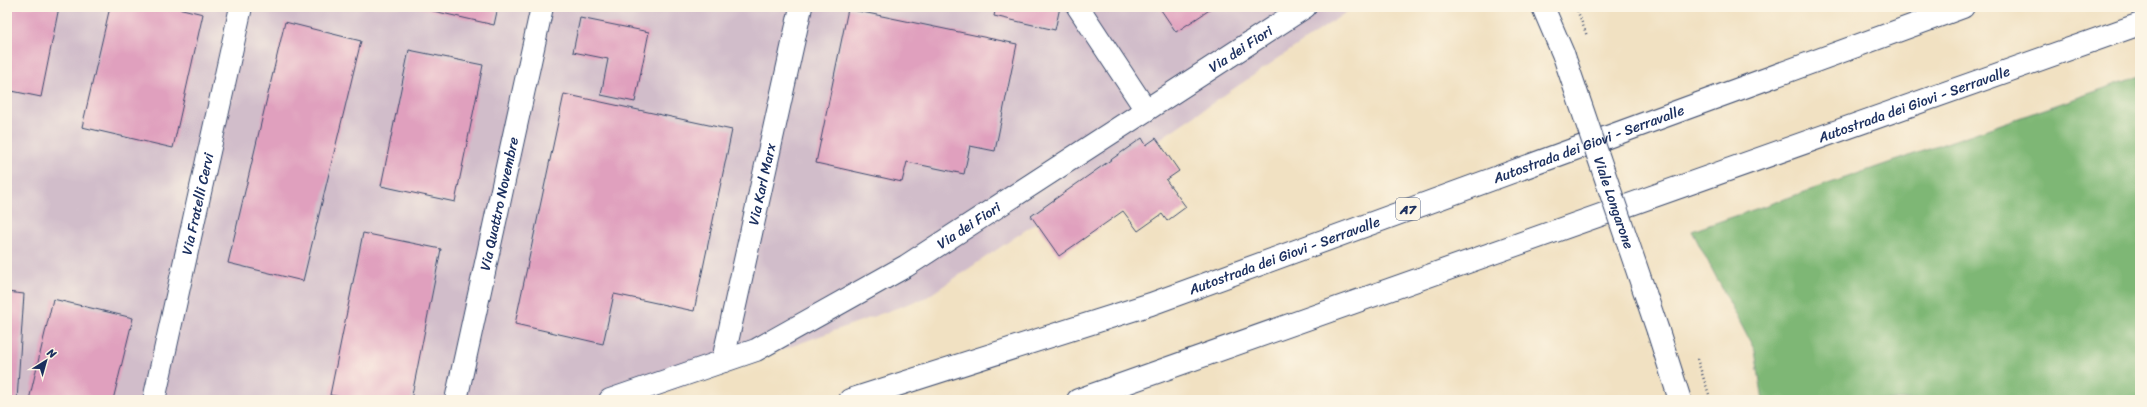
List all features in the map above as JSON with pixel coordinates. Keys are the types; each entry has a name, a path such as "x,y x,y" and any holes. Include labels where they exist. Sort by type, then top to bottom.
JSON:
{"main road":[{"name":"Via Fratelli Cervi","path":"154,400 241,7"},
{"name":"Via Quattro Novembre","path":"456,400 542,7"},
{"name":"Via Karl Marx","path":"724,361 801,7"},
{"path":"1078,7 1146,110"},
{"name":"Via dei Fiori","path":"610,400 756,350 906,266 1305,7"},
{"name":"Viale Longarone","path":"1543,7 1564,56 1658,331 1680,400"},
{"name":"Autostrada dei Giovi - Serravalle","path":"850,400 1151,304 1963,7"},
{"name":"Autostrada dei Giovi - Serravalle","path":"1078,400 2140,24"}],"path":[{"path":"1576,7 1588,38"}],"shaded area":[{"path":"7,7 1354,7 927,297 644,400 7,400"}],"green space":[{"path":"2140,76 2140,400 1763,400 1755,351 1692,231"}],"building":[{"path":"7,7 59,7 41,97 7,90"},
{"path":"110,7 174,7 203,14 173,148 82,127"},
{"path":"416,7 498,7 494,25"},
{"path":"996,7 1060,7 1055,30 994,16"},
{"path":"1159,7 1214,7 1176,32"},
{"path":"848,9 1017,44 995,151 970,146 964,174 907,162 902,182 816,163"},
{"path":"580,18 649,32 635,102 601,95 608,59 573,52"},
{"path":"285,22 361,41 303,281 228,263"},
{"path":"409,50 483,65 455,202 381,186"},
{"path":"564,94 732,130 694,311 614,294 603,344 515,324"},
{"path":"1142,138 1146,145 1156,138 1179,171 1166,180 1186,207 1167,221 1162,214 1138,231 1123,211 1059,256 1031,216"},
{"path":"363,233 441,249 411,400 357,400 330,395"},
{"path":"7,292 24,294 17,400 7,400"},
{"path":"53,299 133,318 113,400 29,400"}]}
